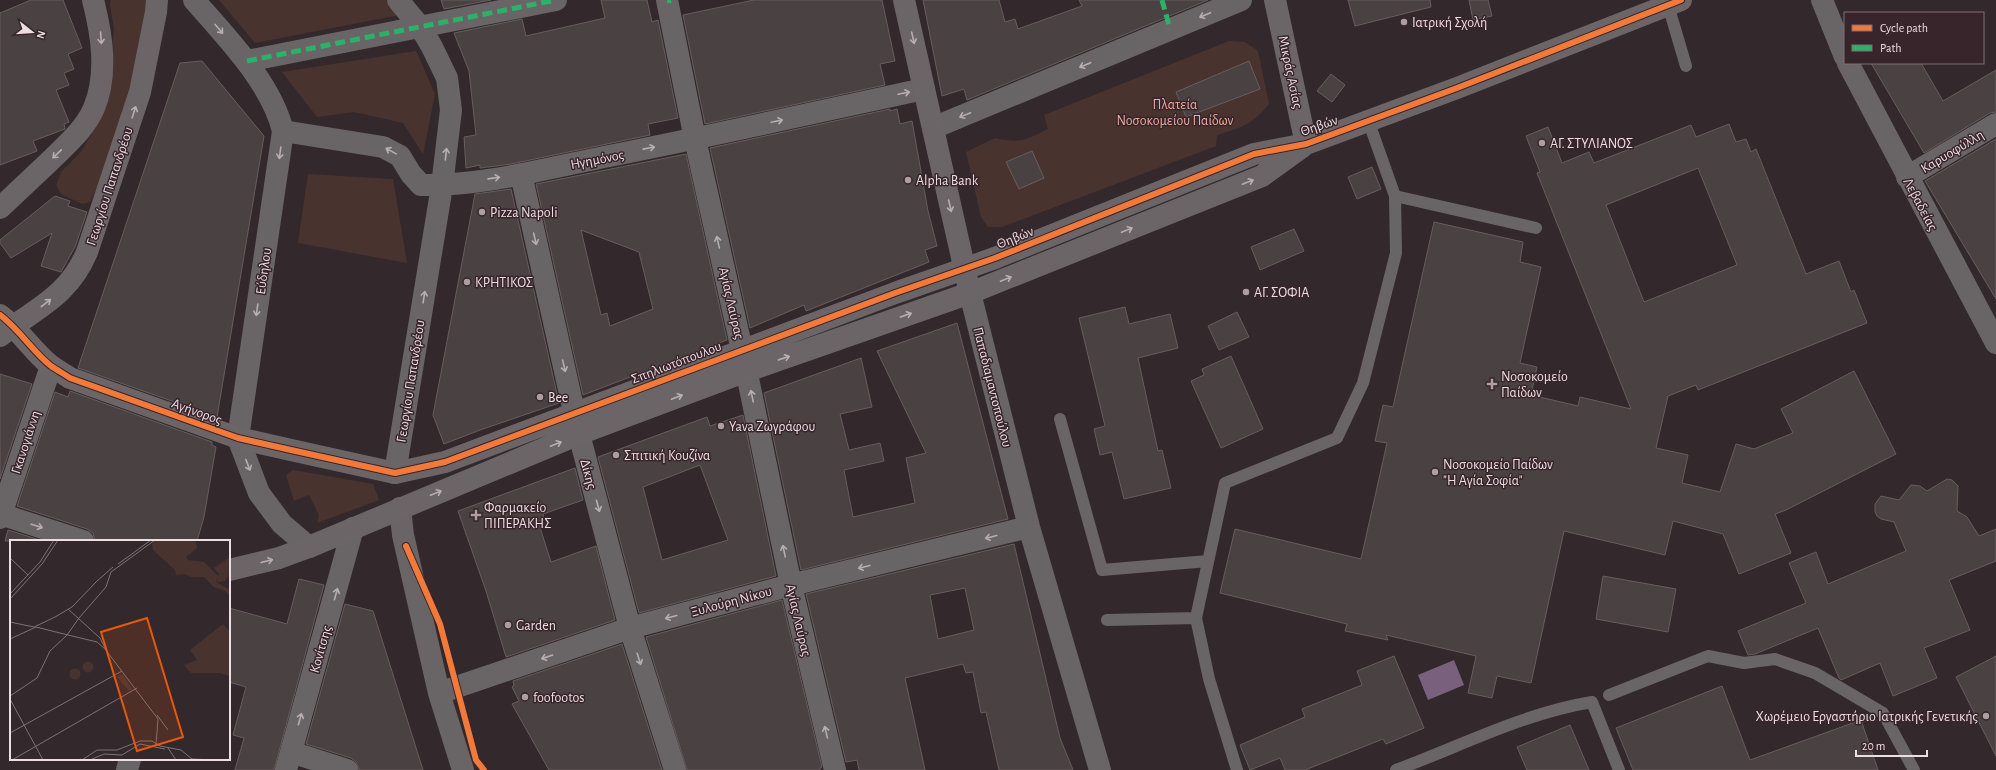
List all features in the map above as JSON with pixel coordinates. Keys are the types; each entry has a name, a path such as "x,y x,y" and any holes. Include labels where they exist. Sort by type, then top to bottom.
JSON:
{"street":[{"path":"0,208 78,133 94,109 101,76 102,53 101,31 93,0"},
{"name":"Γεωργίου Παπανδρέου","path":"5,325 30,316 72,280 87,252 140,92 157,0"},
{"name":"Εύδηλου","path":"194,0 247,61 279,115 283,131 238,438 259,493 282,524 309,547"},
{"name":"Γεωργίου Παπανδρέου","path":"398,0 421,28 447,78 452,110 442,186 395,473 403,535 439,693 462,770"},
{"path":"247,61 421,28 556,0"},
{"name":"Αγίας Λαύρας","path":"668,0 695,139 745,361 791,585 835,770"},
{"name":"Παπαδιαμαντοπούλου","path":"904,0 964,269 1029,527 1100,770"},
{"path":"933,128 1241,0"},
{"name":"Μικράς Ασίας","path":"1275,0 1306,144"},
{"path":"1822,0 1844,55"},
{"name":"Θηβών","path":"964,269 1254,154 1306,144 1457,88 1674,2"},
{"name":"Λεβαδείας","path":"1849,64 1995,338"},
{"name":"Ηγημόνος","path":"283,131 383,147 400,156 411,174 421,185 442,186 521,174 695,139 924,89"},
{"name":"Καρυοφύλλη","path":"1908,177 1996,124"},
{"name":"Θηβών","path":"970,293 1262,176 1306,144"},
{"name":"Δίκης","path":"521,174 579,434 630,628 674,770"},
{"name":"Σπηλιωτόπουλου","path":"230,570 279,558 309,547 579,434 895,293 964,269"},
{"name":"Σπηλιωτόπουλου","path":"395,473 445,462 574,413 970,293"},
{"name":"Αγήνορος","path":"5,325 31,346 51,366 70,378 238,438 395,473"},
{"name":"Γκανογιάννη","path":"0,515 51,366"},
{"path":"0,515 80,540"},
{"name":"Ξυλούρη Νίκου","path":"439,693 630,628 791,585 1029,527"},
{"name":"Κονίτσης","path":"289,761 353,528"},
{"path":"127,770 130,760"},
{"path":"289,761 347,770"}],"lane":[{"path":"1674,2 1686,66"},
{"path":"1238,770 1209,679 1196,618 1225,483 1337,438 1363,383 1396,253 1395,196 1368,120"},
{"path":"1395,196 1536,228"},
{"path":"1060,419 1102,570 1208,561"},
{"path":"1107,620 1196,618"},
{"path":"1396,770 1525,719 1562,707 1601,698 1708,656 1744,663 1775,659 1815,673 1883,713 1914,770"},
{"path":"1601,698 1619,770"}],"green space":[{"path":"111,0 149,0 119,140 90,202 82,204 61,194 56,185 62,171 80,153 100,120 110,71 114,29 110,5"},
{"path":"219,0 386,0 399,15 255,43"},
{"name":"Πλατεία Νοσοκομείου Παίδων","path":"1229,41 1245,42 1258,51 1269,104 1252,121 1233,130 1217,135 1216,146 1002,227 988,227 981,217 966,152 995,138 1017,141 1034,136 1048,129 1044,115"},
{"path":"416,51 435,94 423,154 403,123 354,112 317,117 282,72"},
{"path":"308,174 393,179 407,263 298,243"},
{"path":"293,470 373,484 379,500 317,523 319,515 309,495 294,501 286,475"}],"shaded area":[{"path":"1454,660 1464,685 1428,700 1418,675"}],"building":[{"path":"31,0 63,0 82,48 68,54 74,69 64,73 69,85 56,90 69,122 64,124 65,129 33,141 37,151 0,165 0,13"},
{"path":"441,0 491,0 444,9"},
{"path":"601,0 647,0 652,22 658,20 678,118 648,124 650,135 511,164 480,168 480,165 466,168 464,137 476,135 469,71 454,33 522,19 526,36 605,18"},
{"path":"754,0 882,0 895,61 880,64 885,85 705,124 683,15"},
{"path":"923,0 999,0 1005,22 1015,19 1018,29 1082,6 1079,0 1208,0 967,100 964,89 942,96"},
{"path":"1348,0 1430,0 1431,7 1355,26"},
{"path":"1469,0 1488,0 1492,16 1473,20"},
{"path":"202,61 264,136 217,417 78,368 180,63"},
{"path":"1249,61 1260,89 1186,117 1176,92"},
{"path":"1872,64 1922,64 1943,101 1996,70 1996,112 1990,113 1924,153"},
{"path":"1331,74 1345,85 1332,102 1317,91"},
{"path":"890,109 890,111 897,109 900,124 912,121 928,211 937,246 925,250 929,262 806,311 804,305 750,328 710,148"},
{"path":"1729,124 1736,142 1746,139 1751,152 1756,149 1806,274 1839,261 1851,292 1854,290 1867,323 1698,390 1696,385 1668,396 1656,448 1688,455 1682,483 1720,492 1736,444 1754,449 1793,433 1781,409 1854,371 1896,454 1786,510 1775,514 1791,553 1739,574 1723,534 1673,521 1665,555 1564,531 1531,683 1497,676 1492,698 1468,693 1476,656 1386,635 1388,640 1345,631 1347,624 1220,593 1235,529 1361,559 1387,443 1375,441 1383,405 1393,407 1434,222 1523,242 1520,262 1541,267 1520,363 1537,367 1531,395 1578,406 1580,397 1631,409 1537,173 1540,172 1526,136 1548,127 1562,163 1589,152 1594,163 1691,125 1696,137","holes":["1698,168 1737,265 1644,302 1606,205"]},
{"path":"1996,139 1996,299 1925,181"},
{"path":"1032,151 1044,178 1019,189 1006,162"},
{"path":"686,154 727,340 583,395 536,184","holes":["581,230 639,252 653,309 610,326 607,313 601,315"]},
{"path":"1372,167 1381,189 1357,199 1348,177"},
{"path":"511,189 559,403 444,444 433,415 475,194"},
{"path":"55,196 70,201 68,206 87,212 75,247 61,272 41,266 52,233 11,258 0,243 0,240"},
{"path":"1294,229 1304,251 1260,270 1251,247"},
{"path":"1125,307 1129,324 1170,314 1178,348 1138,358 1158,451 1162,450 1171,488 1124,499 1112,452 1100,455 1094,429 1105,426 1079,318"},
{"path":"1237,312 1249,337 1219,350 1208,326"},
{"path":"957,323 1008,519 801,570 764,393 861,358 872,407 840,414 849,450 880,443 884,461 844,470 853,517 915,503 906,458 926,453 877,351"},
{"path":"1231,356 1263,429 1221,448 1191,381 1204,375 1202,369"},
{"path":"0,374 32,384 0,479"},
{"path":"70,391 212,442 212,445 216,447 204,517 197,540 95,540 93,533 87,529 17,506 55,392 68,397"},
{"path":"743,415 776,576 639,613 598,457 707,417 710,426","holes":["700,465 728,540 662,560 643,487"]},
{"path":"575,468 583,500 543,514 544,519 538,521 551,562 596,546 615,620 506,657 486,591 458,511"},
{"path":"1947,479 1952,480 1958,486 1957,511 1967,517 1979,536 1996,529 1996,561 1949,580 1970,630 1924,648 1937,678 1893,696 1880,663 1841,680 1818,628 1755,654 1748,655 1738,631 1806,603 1789,563 1816,552 1828,584 1906,551 1894,522 1881,519 1877,516 1875,512 1875,504 1881,496 1899,500 1911,485 1920,486 1927,491"},
{"path":"8,530 40,540 10,540 5,541"},
{"path":"1014,544 1060,738 1073,770 999,770 986,712 981,713 973,672 966,673 963,664 905,678 925,770 859,770 857,760 846,762 806,594","holes":["965,588 974,630 938,639 930,595"]},
{"path":"1603,576 1676,589 1668,632 1596,619"},
{"path":"299,579 324,585 274,770 235,770 244,738 233,735 246,687 230,682 230,608 287,624"},
{"path":"782,600 822,767 820,770 687,770 646,637"},
{"path":"345,604 373,611 423,770 359,770 356,762 351,758 306,744"},
{"path":"622,644 662,770 549,770 512,704 519,701 512,687 514,685 513,681"},
{"path":"1394,656 1424,728 1386,744 1383,739 1305,770 1285,770 1280,758 1250,770 1240,745 1305,717 1302,709 1362,685 1357,671"},
{"name":"Χωρέμειο Εργαστήριο Ιατρικής Γενετικής","path":"1996,656 1996,756 1956,677"},
{"path":"1722,686 1750,760 1861,720 1878,770 1633,770 1616,728"},
{"path":"1570,725 1589,770 1527,770 1517,747"}],"marked path":[{"path":"247,61 556,0"},
{"path":"667,1 671,0"},
{"path":"1162,0 1170,29"}],"cycle path":[{"path":"0,315 14,327 44,360 70,378 238,438 395,473 445,462 895,293 995,258 1254,154 1306,144 1457,88 1681,0"},
{"path":"406,546 440,624 476,760 484,770"}],"place":[{"name":"Ιατρική Σχολή","path":"1404,22"},
{"name":"ΑΓ. ΣΤΥΛΙΑΝΟΣ","path":"1542,143"},
{"name":"Alpha Bank","path":"908,180"},
{"name":"Pizza Napoli","path":"482,212"},
{"name":"ΚΡΗΤΙΚΟΣ","path":"467,282"},
{"name":"ΑΓ. ΣΟΦΙΑ","path":"1246,292"},
{"name":"Νοσοκομείο Παίδων","path":"1492,384"},
{"name":"Bee","path":"540,397"},
{"name":"Yava Ζωγράφου","path":"721,426"},
{"name":"Σπιτική Κουζίνα","path":"616,455"},
{"name":"Νοσοκομείο Παίδων \"Η Αγία Σοφία\"","path":"1435,472"},
{"name":"Φαρμακείο ΠΙΠΕΡΑΚΗΣ","path":"476,515"},
{"name":"Garden","path":"508,625"},
{"name":"foofootos","path":"525,697"},
{"name":"Χωρέμειο Εργαστήριο Ιατρικής Γενετικής","path":"1986,716"}]}
